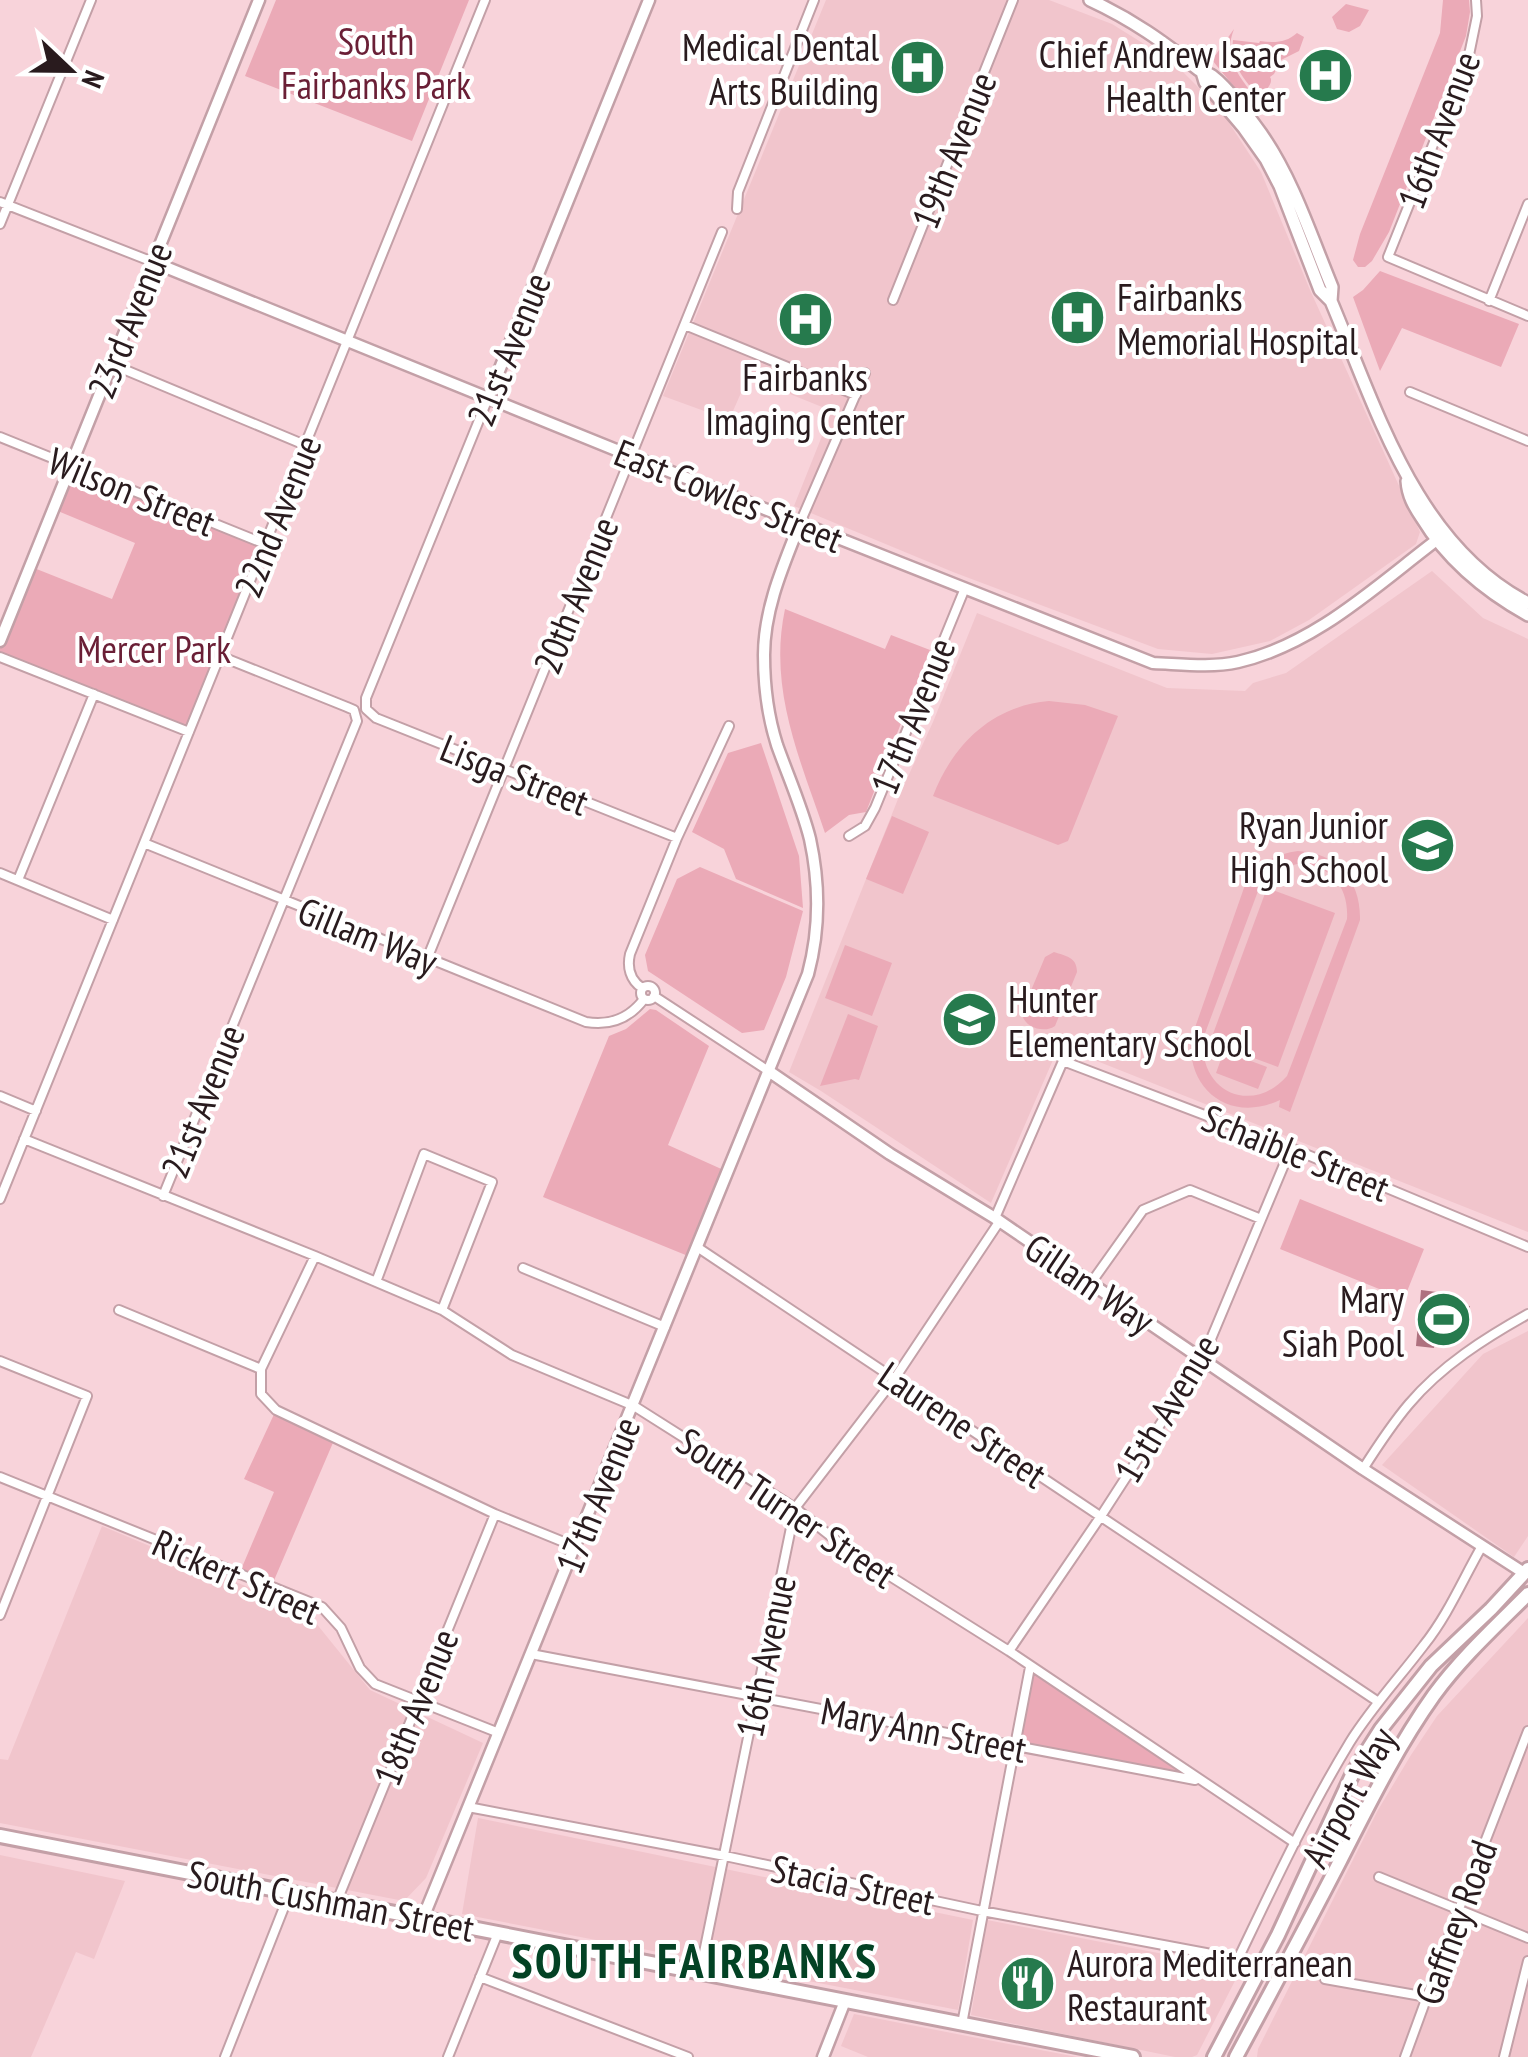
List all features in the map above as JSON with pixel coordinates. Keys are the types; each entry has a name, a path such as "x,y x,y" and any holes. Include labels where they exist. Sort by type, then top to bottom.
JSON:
{"main road":[{"path":"1090,0 1127,18 1210,75 1263,136 1288,182 1332,287 1331,301 1407,477 1440,537 1482,586 1528,615"},
{"path":"1440,537 1510,594 1528,603"},
{"name":"Airport Way","path":"1214,2057 1278,1935 1353,1773 1431,1666 1527,1573"},
{"name":"Airport Way","path":"1236,2057 1367,1804 1417,1720 1463,1660 1528,1594"},
{"name":"South Cushman Street","path":"0,1836 1132,2057"}],"street":[{"path":"0,224 4,204 91,0"},
{"name":"23rd Avenue","path":"0,641 259,0"},
{"name":"22nd Avenue","path":"0,1199 486,0"},
{"name":"21st Avenue","path":"366,698 649,0"},
{"path":"737,210 738,192 814,0"},
{"name":"19th Avenue","path":"893,300 1013,0"},
{"name":"16th Avenue","path":"1476,0 1477,16 1469,54 1388,257 1489,302"},
{"name":"East Cowles Street","path":"4,204 1153,664 1240,662 1282,647 1331,620 1440,537"},
{"path":"1528,204 1489,302 1528,316"},
{"name":"20th Avenue","path":"427,959 722,232"},
{"path":"685,324 856,395"},
{"path":"110,364 305,445"},
{"path":"800,523 865,373"},
{"path":"1410,392 1528,440"},
{"name":"Wilson Street","path":"0,437 265,544"},
{"name":"17th Avenue","path":"423,1918 770,1072 814,953 819,908 810,838 776,741 764,656 772,601 800,523"},
{"name":"17th Avenue","path":"849,836 865,826 875,808 965,588"},
{"name":"21st Avenue","path":"162,1196 357,721 354,710 220,656"},
{"path":"0,657 189,732"},
{"path":"18,880 94,694"},
{"name":"Lisga Street","path":"366,698 366,709 376,718 677,838"},
{"path":"642,988 631,976 629,958 728,726"},
{"name":"Gillam Way","path":"144,842 586,1022 621,1020 644,998"},
{"path":"0,873 113,920"},
{"path":"652,986 654,996 650,1000 644,998 642,988 652,986"},
{"name":"Gillam Way","path":"654,996 1527,1573"},
{"name":"16th Avenue","path":"700,1972 796,1508 895,1378 997,1220 1063,1061"},
{"name":"Schaible Street","path":"1063,1061 1291,1148 1528,1247"},
{"path":"0,1096 36,1111"},
{"name":"South Turner Street","path":"24,1139 442,1310 512,1355 634,1406 796,1508 846,1550 1009,1651 1295,1843"},
{"name":"15th Avenue","path":"1009,1651 1203,1358 1291,1148"},
{"path":"376,1282 424,1154 492,1182 442,1310"},
{"path":"1091,1283 1144,1210 1190,1190 1260,1218"},
{"name":"Laurene Street","path":"697,1247 1378,1701"},
{"path":"315,1256 262,1369 261,1394 276,1410 495,1514 576,1547"},
{"path":"523,1268 665,1328"},
{"path":"119,1310 262,1369"},
{"path":"1363,1468 1420,1391 1478,1344 1528,1314"},
{"path":"0,1360 87,1396 0,1615"},
{"name":"Rickert Street","path":"0,1477 322,1606 341,1628 360,1668 375,1684 499,1733"},
{"name":"18th Avenue","path":"337,1902 495,1514"},
{"path":"1295,1843 1349,1744 1440,1622 1482,1546"},
{"name":"Mary Ann Street","path":"531,1654 1199,1780"},
{"path":"962,2024 1030,1667"},
{"name":"Gaffney Road","path":"1405,2057 1528,1731"},
{"name":"Stacia Street","path":"468,1807 725,1856 982,1912 1238,1959 1295,1843"},
{"path":"1379,1877 1528,1938"},
{"path":"225,2057 290,1892"},
{"path":"448,2057 498,1933"},
{"path":"1504,2057 1528,1961"},
{"path":"480,1977 688,2057"},
{"path":"1325,1979 1427,1997"},
{"path":"823,2057 846,2001"}],"shaded area":[{"path":"826,0 1049,0 1112,24 1173,62 1220,109 1261,172 1420,532 1416,544 1309,620 1270,641 1212,654 1158,649 953,572 794,506 832,411 748,377 729,420 663,396"},
{"path":"1432,571 1483,618 1528,639 1528,1232 1059,1046 991,1203 789,1072 977,613 1167,688 1245,691 1253,683 1286,673"},
{"name":"Mary Siah Pool","path":"1421,1290 1452,1294 1451,1304 1470,1306 1466,1335 1436,1336 1434,1348 1416,1346"},
{"path":"1528,1331 1528,1536 1514,1557 1382,1465 1483,1354"},
{"path":"102,1526 307,1612 370,1690 483,1743 426,1878 404,1901 0,1823 0,1759 8,1760"},
{"path":"1528,1618 1528,2057 1257,2057 1378,1810 1411,1755 1437,1716"},
{"path":"478,1818 973,1920 958,2010 462,1914"},
{"path":"0,1855 125,1881 94,1959 76,1952 31,2057 0,2057"},
{"path":"987,1920 1235,1966 1239,1973 1197,2055 1192,2057 1175,2057 971,2015"},
{"path":"854,2014 1077,2057 868,2057 841,2046"}],"green space":[{"name":"South Fairbanks Park","path":"276,0 469,0 412,141 245,76"},
{"path":"1443,0 1469,0 1466,36 1389,232 1372,261 1358,267 1353,260 1360,234 1440,33"},
{"path":"1346,4 1369,10 1360,26 1349,32 1337,29 1332,17"},
{"path":"1234,29 1230,47 1233,62 1251,92 1245,100 1212,60"},
{"path":"1297,33 1304,37 1299,51 1281,60 1267,89 1256,94 1235,62 1233,40 1280,41"},
{"path":"1380,271 1519,324 1501,367 1402,328 1380,371 1353,297"},
{"name":"Mercer Park","path":"70,467 265,544 189,732 0,657 0,641 29,566 112,599 135,543 53,509"},
{"path":"785,609 885,649 891,635 930,650 866,812 849,815 825,833 797,751 784,696 781,639"},
{"path":"1049,701 1085,705 1118,716 1068,841 1058,845 933,796 952,760 977,731 1010,711"},
{"path":"761,743 799,856 803,908 736,879 724,849 692,832 728,753"},
{"path":"892,816 929,832 903,894 866,879"},
{"path":"1289,852 1324,857 1344,871 1356,893 1360,920 1290,1112 1279,1107 1280,1100 1245,1108 1216,1098 1196,1074 1191,1039 1245,885 1261,866","holes":["1313,865 1330,874 1342,889 1347,919 1287,1076 1258,1095 1229,1092 1209,1071 1204,1036 1261,883 1279,868"]},
{"path":"700,867 803,911 786,977 764,1030 742,1033 648,971 645,955 677,879"},
{"path":"1267,888 1335,913 1278,1067 1210,1042"},
{"path":"845,945 892,963 872,1016 825,998"},
{"path":"1054,952 1073,960 1077,972 1055,1026 1040,1029 1026,1022 1022,1012 1045,957"},
{"path":"650,1009 709,1046 668,1145 728,1172 693,1258 543,1197 609,1036 626,1029"},
{"path":"848,1014 878,1026 859,1080 820,1086"},
{"path":"1224,1051 1267,1067 1258,1089 1216,1073"},
{"path":"1300,1199 1424,1249 1404,1299 1280,1249"},
{"path":"276,1410 335,1438 272,1585 240,1572 274,1492 244,1479"},
{"path":"1030,1667 1199,1781 1015,1747"}],"place":[{"name":"Medical Dental Arts Building","path":"918,68"},
{"name":"Chief Andrew Isaac Health Center","path":"1325,75"},
{"name":"Fairbanks Memorial Hospital","path":"1078,318"},
{"name":"Fairbanks Imaging Center","path":"805,319"},
{"name":"Ryan Junior High School","path":"1427,846"},
{"name":"Hunter Elementary School","path":"969,1020"},
{"name":"Mary Siah Pool","path":"1443,1320"},
{"name":"Aurora Mediterranean Restaurant","path":"1028,1984"}],"district":[{"name":"SOUTH FAIRBANKS","path":"695,1960"}]}
